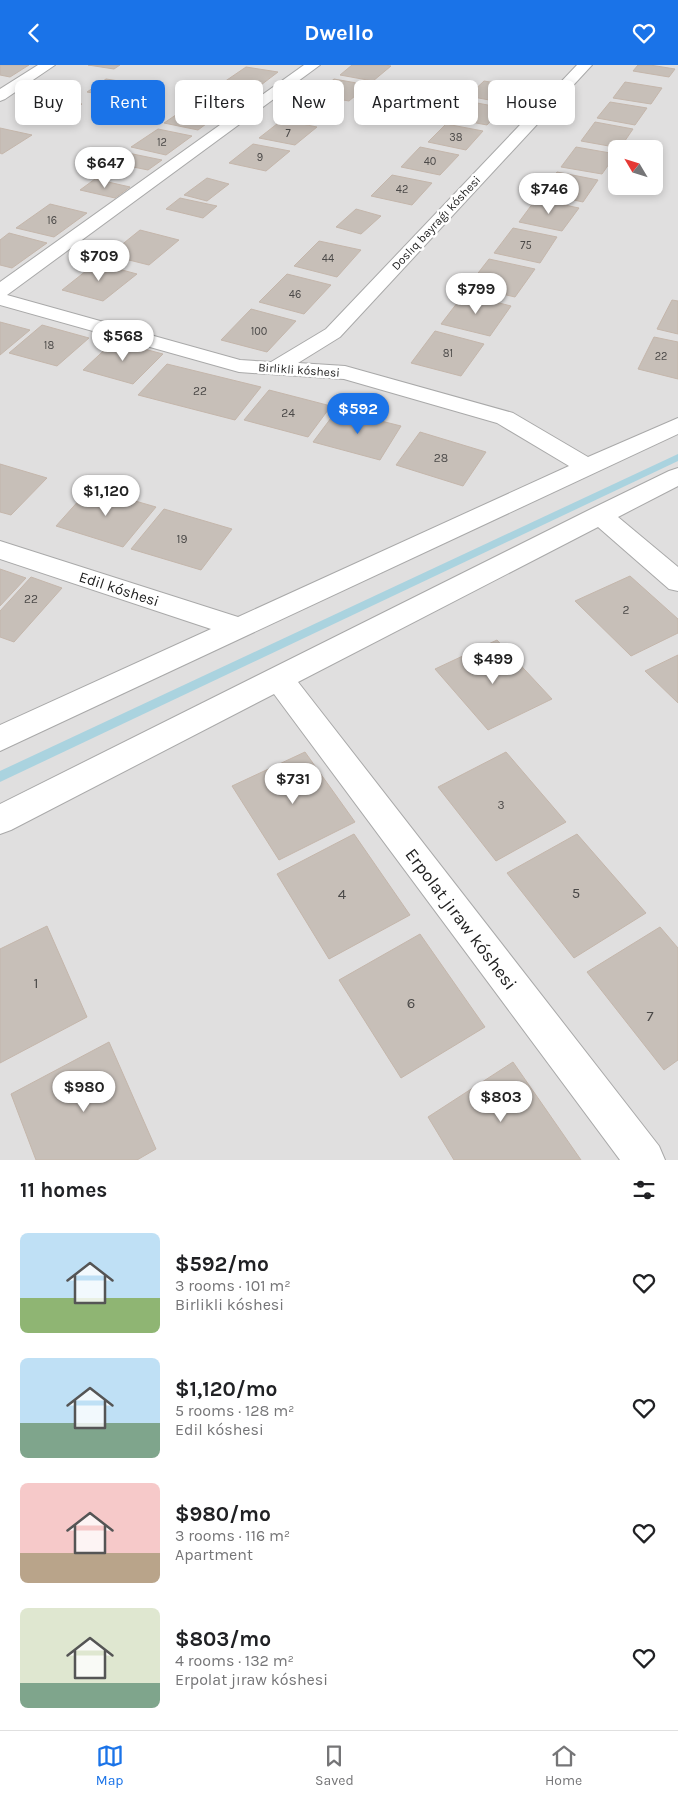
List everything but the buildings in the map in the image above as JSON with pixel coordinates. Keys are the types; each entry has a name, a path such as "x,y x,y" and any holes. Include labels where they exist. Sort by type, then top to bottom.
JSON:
{"street":[{"path":"0,96 48,65"},
{"path":"0,291 313,65"},
{"name":"Doslıq bayraǵı kóshesi","path":"276,368 333,333 585,65"},
{"name":"Birlikli kóshesi","path":"0,299 239,366 345,373 504,418 587,467"},
{"path":"0,739 678,425"},
{"path":"0,820 678,476"},
{"path":"600,515 678,582"},
{"name":"Edil kóshesi","path":"0,550 238,629"},
{"name":"Erpolat jıraw kóshesi","path":"278,678 645,1160"}],"shaded area":[{"path":"0,65 678,65 678,1160 0,1160"}],"waterway":[{"path":"0,777 678,457"}]}
